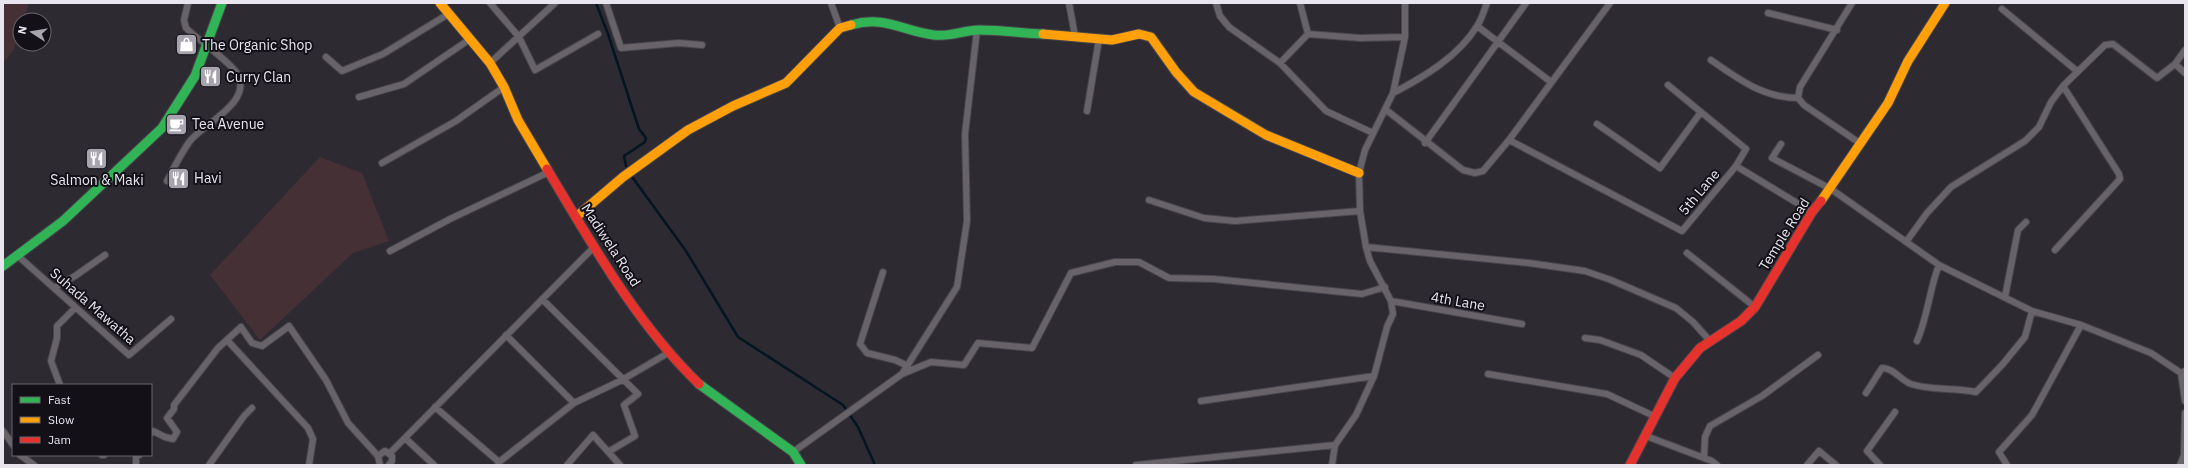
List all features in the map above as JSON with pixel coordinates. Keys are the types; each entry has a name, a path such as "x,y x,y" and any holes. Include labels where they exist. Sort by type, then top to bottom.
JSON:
{"main road":[{"path":"3,266 63,222 162,128 187,91 207,46 222,3"},
{"name":"Madiwela Road","path":"440,3 450,13 490,63 504,87 518,120 576,217 639,316 668,353 699,384 793,452 801,465"},
{"name":"Temple Road","path":"1630,465 1675,378 1700,348 1741,321 1755,307 1812,212 1831,189 1888,103 1908,61 1945,3"},
{"path":"576,217 623,177 688,130 732,106 786,83 840,28 861,22 880,21 933,35 952,36 977,30 1076,36 1112,40 1139,34 1151,37 1176,72 1194,92 1266,135 1359,173"}],"street":[{"path":"167,181 189,142 202,128 222,116 233,103 241,86 238,74 186,28 184,20 188,3"},
{"path":"490,3 519,37 535,70 598,34"},
{"path":"490,63 555,3"},
{"path":"606,3 621,48 679,43 702,45"},
{"path":"831,3 840,28"},
{"path":"1069,3 1076,36"},
{"path":"1216,3 1220,16 1229,27 1280,63 1326,111 1374,132"},
{"path":"1300,3 1308,34"},
{"path":"1332,465 1335,445 1356,416 1374,376 1387,327 1393,314 1391,301 1385,287 1370,262 1366,247 1360,211 1359,173 1365,150 1393,93 1405,37 1406,3"},
{"path":"1393,93 1421,79 1452,55 1477,26 1487,3"},
{"path":"1425,143 1496,42 1526,3"},
{"path":"1385,109 1425,143 1463,170 1475,173 1483,170 1509,140 1550,82 1610,3"},
{"path":"1852,3 1800,87 1798,98 1804,106 1861,144"},
{"path":"2002,9 2077,71"},
{"path":"326,57 342,71 383,54 450,13"},
{"path":"1768,13 1836,30"},
{"path":"1477,26 1550,82"},
{"path":"902,374 957,287 967,221 965,134 977,30"},
{"path":"1280,63 1308,34"},
{"path":"1308,34 1360,38 1405,37"},
{"path":"359,97 404,84 470,39"},
{"path":"1087,111 1099,39"},
{"path":"1906,242 1926,213 1951,187 2025,141 2039,127 2050,102 2062,86 2105,45 2113,44 2157,78 2175,64 2185,50"},
{"path":"1711,60 1742,81 1762,91 1781,98 1798,98"},
{"path":"2175,64 2185,73"},
{"name":"5th Lane","path":"1509,140 1682,231 1736,166 1746,149 1668,85"},
{"path":"2054,250 2120,179 2119,174 2062,86"},
{"path":"382,163 456,121 504,87"},
{"path":"1597,124 1660,168 1701,112"},
{"path":"1781,144 1772,158 1831,189 1939,265 2032,311 2081,325 2151,353 2183,372 2185,401"},
{"path":"1736,166 1812,212"},
{"path":"390,251 450,219 549,172"},
{"path":"1149,200 1204,218 1235,221 1360,211"},
{"path":"2005,297 2018,230 2026,222"},
{"path":"390,453 595,246"},
{"path":"1366,247 1529,263 1585,271 1611,280 1676,308 1693,322 1711,342"},
{"path":"1687,253 1755,307"},
{"path":"54,288 75,276 105,255"},
{"name":"Suhada Mawatha","path":"18,256 129,355 171,319"},
{"path":"793,452 902,374 931,362 964,365 978,343 1032,348 1071,273 1115,262 1139,262 1169,278 1214,280 1362,294 1385,287"},
{"path":"1918,341 1924,324 1932,282 1939,265"},
{"path":"883,272 860,344 867,353 895,360 908,366"},
{"path":"542,299 622,380 638,394 624,406 635,436 608,452"},
{"name":"4th Lane","path":"1391,301 1522,324"},
{"path":"60,384 51,361 57,338 57,326 75,308"},
{"path":"1866,393 1882,368 1889,368 1910,383 1921,386 1960,389 1976,392 2026,337 2032,311"},
{"path":"2008,465 1999,452 2032,415 2081,325"},
{"path":"152,432 153,431 173,439 176,436 177,432 167,418 174,409 174,405 218,348 241,327 252,344 262,346 289,326 326,380 348,423 378,456 378,462 380,465"},
{"path":"506,335 574,403"},
{"path":"1585,338 1600,340 1641,355 1675,378"},
{"path":"227,340 308,428 313,439 309,465"},
{"path":"435,407 498,463 574,403 622,380 668,353"},
{"path":"1704,458 1705,438 1710,426 1762,396 1818,355"},
{"path":"1488,374 1607,394 1656,417"},
{"path":"1201,400 1374,376"},
{"path":"209,465 244,416 252,408"},
{"path":"1880,465 1867,451 1895,412"},
{"path":"2180,465 2184,455 2185,413"},
{"path":"3,431 12,444"},
{"path":"567,465 593,435 620,465"},
{"path":"1646,436 1704,458 1712,464"},
{"path":"405,438 434,465"},
{"path":"1136,465 1335,445"},
{"path":"378,456 385,451 390,453"},
{"path":"1807,465 1819,451 1836,465"},
{"path":"390,453 392,458 390,465"},
{"path":"21,456 34,465"}],"shaded area":[{"path":"3,3 29,3 26,12 12,12 12,52 3,62"},
{"path":"320,157 362,173 389,241 353,253 260,340 210,275"}],"waterway":[{"path":"596,3 608,34 639,129 646,138 645,142 624,156 626,166"},
{"path":"630,174 686,251 738,337 843,405 858,427 875,465"}],"traffic: fast":[{"path":"3,266 63,221 162,128 195,76 222,3"},
{"path":"851,25 863,22 884,23 934,35 979,30 1043,34"},
{"path":"699,384 793,452 801,465"}],"traffic: slow":[{"path":"440,3 490,63 504,87 518,120 547,169"},
{"path":"1821,201 1888,103 1908,61 1945,3"},
{"path":"576,217 623,177 688,130 733,106 786,83 840,28 851,25"},
{"path":"1043,34 1112,40 1139,34 1151,37 1176,72 1194,92 1266,135 1359,173"}],"traffic: jam":[{"path":"547,169 598,254 635,309 676,360 699,384"},
{"path":"1630,465 1675,378 1700,348 1741,321 1755,307 1812,212 1821,201"}],"place":[{"name":"The Organic Shop","path":"187,45"},
{"name":"Curry Clan","path":"211,77"},
{"name":"Tea Avenue","path":"177,124"},
{"name":"Salmon & Maki","path":"97,158"},
{"name":"Havi","path":"179,178"}]}
